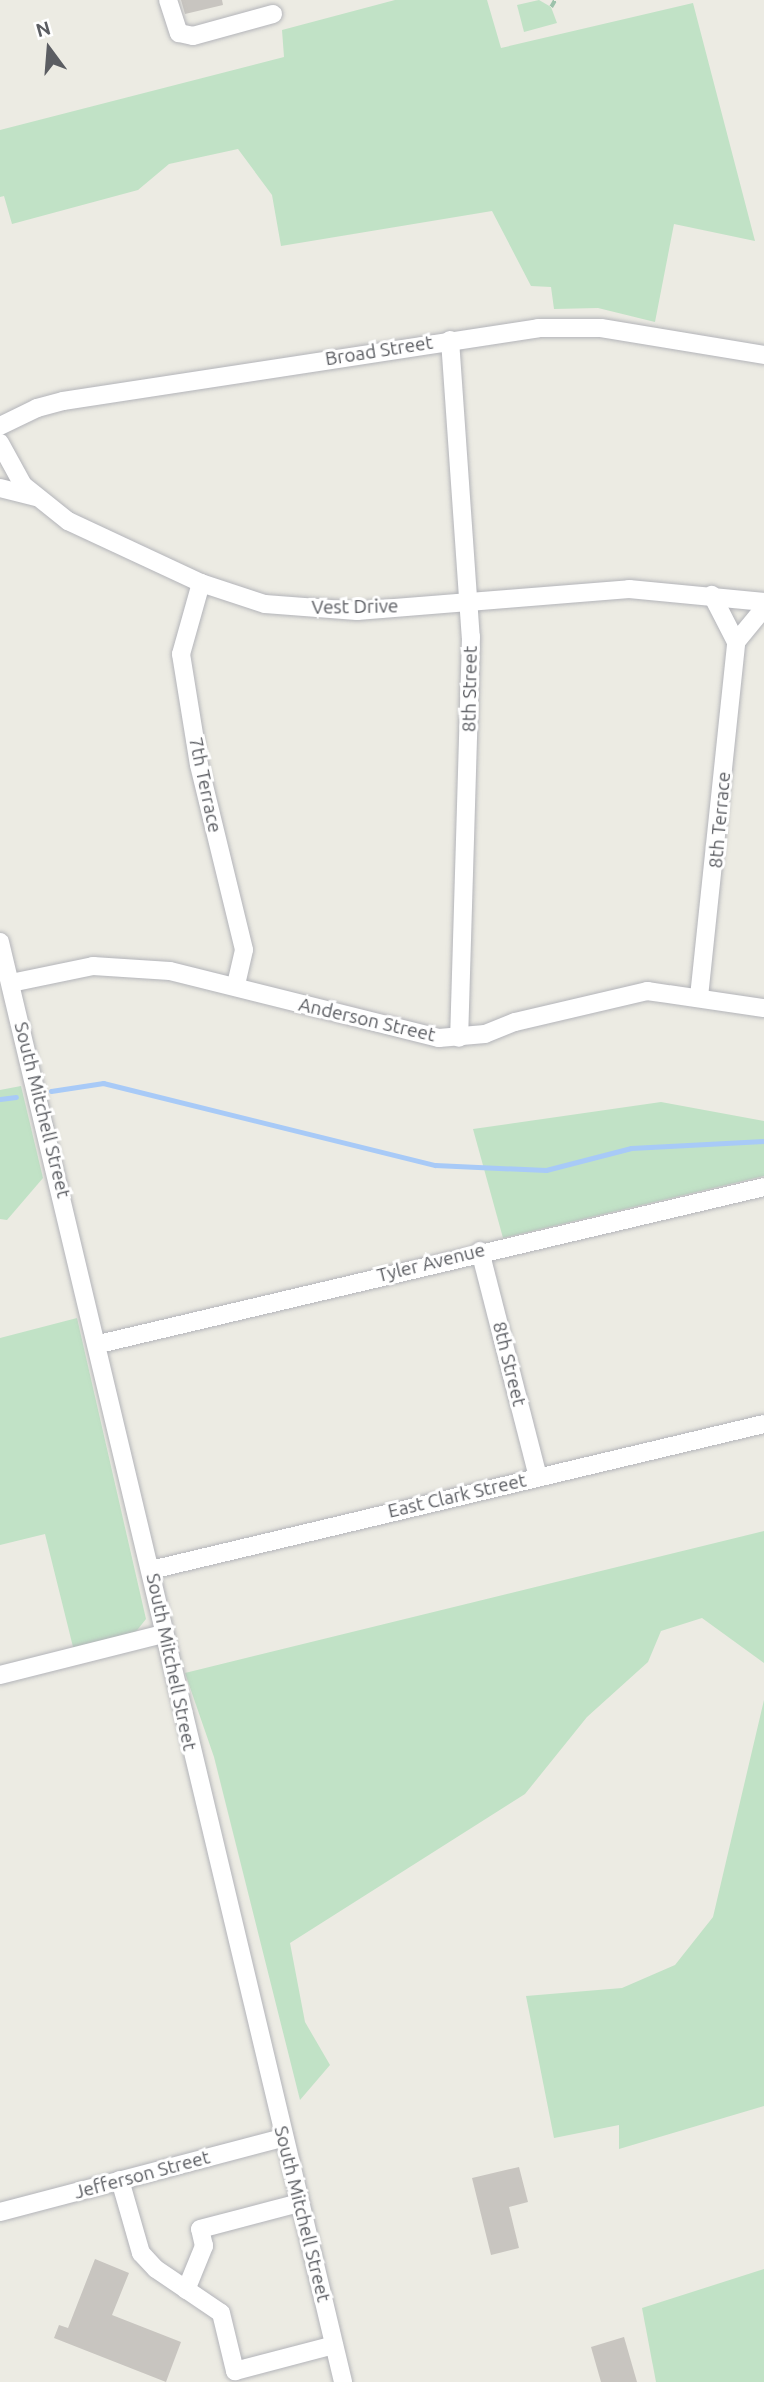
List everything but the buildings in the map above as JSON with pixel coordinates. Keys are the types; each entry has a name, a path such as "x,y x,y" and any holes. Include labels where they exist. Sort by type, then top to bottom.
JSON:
{"street":[{"path":"168,0 179,33 193,36 273,15"},
{"name":"Broad Street","path":"0,426 22,414 63,401 538,328 601,328 764,355"},
{"name":"8th Street","path":"450,340 468,600 471,722 459,1038"},
{"name":"Vest Drive","path":"0,443 23,485 68,521 201,583 265,604 299,609 357,611 629,589 764,602"},
{"path":"0,488 36,497"},
{"name":"7th Terrace","path":"201,583 181,654 199,765 244,950 236,986"},
{"path":"712,595 736,642 764,608"},
{"name":"8th Terrace","path":"699,997 736,642"},
{"name":"South Mitchell Street","path":"0,942 99,1344 163,1634 342,2382"},
{"name":"Anderson Street","path":"11,983 68,969 138,967 236,986 344,1016 459,1038 623,994 647,991 764,1008"},
{"name":"Tyler Avenue","path":"99,1344 480,1251 764,1187"},
{"name":"8th Street","path":"480,1251 538,1477"},
{"name":"East Clark Street","path":"151,1570 764,1424"},
{"path":"0,1675 163,1634"},
{"name":"Jefferson Street","path":"0,2212 284,2138"},
{"path":"120,2180 141,2253 186,2290 221,2313 235,2371 334,2345"},
{"path":"186,2290 204,2246 200,2229 299,2203"}],"path":[{"path":"551,7 555,0"}],"green space":[{"path":"395,0 487,0 501,48 693,3 755,241 674,224 655,322 598,308 554,309 551,287 531,286 492,211 281,246 272,195 238,149 169,164 138,190 12,224 4,196 0,197 0,130 284,57 282,30"},
{"path":"539,0 551,7 557,23 524,32 517,5"},
{"path":"21,1086 43,1178 7,1220 0,1219 0,1090"},
{"path":"661,1102 764,1121 764,1176 503,1238 473,1129"},
{"path":"77,1318 146,1619 134,1634 74,1651 45,1534 0,1545 0,1338"},
{"path":"764,1531 764,1663 702,1618 661,1631 648,1662 587,1717 525,1794 290,1943 305,2022 330,2065 300,2100 214,1757 185,1673"},
{"path":"764,1700 764,2106 619,2149 619,2125 554,2138 526,1996 622,1988 675,1965 713,1917"},
{"path":"764,2269 764,2382 656,2382 642,2308"}],"waterway":[{"path":"51,1091 103,1083 435,1165 546,1170 631,1148 764,1141"},
{"path":"0,1099 16,1097"}]}
